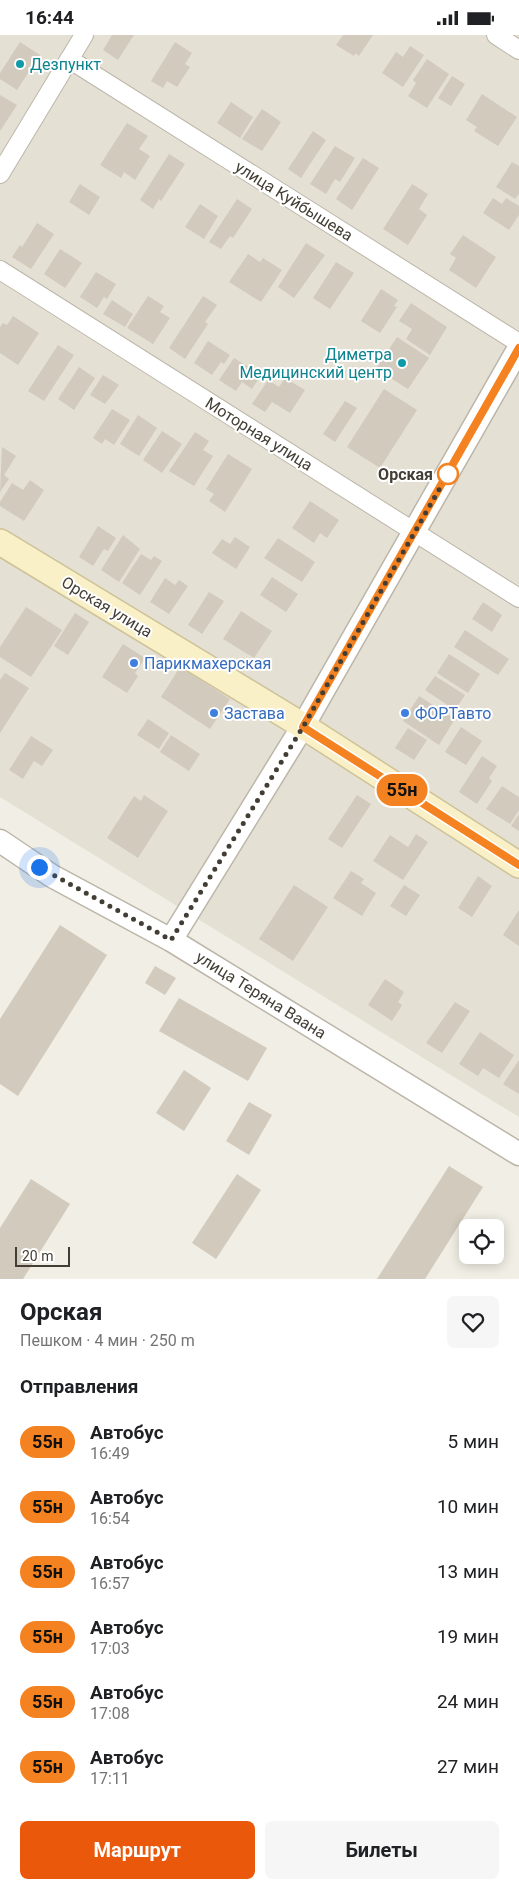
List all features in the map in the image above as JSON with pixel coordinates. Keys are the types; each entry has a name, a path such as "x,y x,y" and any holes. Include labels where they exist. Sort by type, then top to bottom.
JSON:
{"main road":[{"name":"Орская улица","path":"0,542 303,727 519,865"}],"street":[{"path":"0,174 84,35"},
{"path":"496,35 519,50"},
{"name":"улица Куйбышева","path":"69,59 519,343"},
{"name":"Моторная улица","path":"0,270 519,598"},
{"path":"171,940 303,727 519,348"},
{"name":"улица Теряна Ваана","path":"0,841 52,876 171,940 519,1154"}],"shaded area":[{"path":"0,35 519,35 519,1117 0,797"}],"building":[{"path":"112,35 134,35 118,60 103,50"},
{"path":"343,35 373,35 359,56 355,53 354,56 336,45"},
{"name":"Дезпункт","path":"20,42 40,55 17,90 0,79 0,73"},
{"path":"175,42 192,53 185,64 190,67 177,87 167,81 163,88 151,81"},
{"path":"410,46 424,55 403,87 382,73 396,52 403,57"},
{"path":"427,59 449,74 427,108 408,96 416,83 413,80"},
{"path":"452,76 465,84 451,106 438,98"},
{"path":"482,94 517,117 498,146 474,131 477,127 466,120"},
{"path":"0,95 17,105 0,131"},
{"path":"231,102 253,117 240,138 217,123"},
{"path":"262,109 281,122 262,151 242,139"},
{"path":"127,123 148,136 139,149 150,156 135,180 124,172 121,178 100,165"},
{"path":"313,131 326,140 301,178 288,169"},
{"path":"335,146 355,158 340,182 335,179 326,194 310,184"},
{"path":"169,154 185,164 161,201 159,199 153,209 140,200"},
{"path":"363,158 379,168 352,210 336,199"},
{"path":"512,162 519,166 519,194 515,199 496,187"},
{"path":"80,184 100,197 89,215 69,202"},
{"path":"412,184 428,194 419,209 427,215 408,245 383,229"},
{"path":"493,198 502,204 506,198 519,206 519,215 509,230 483,213"},
{"path":"237,199 252,209 233,238 230,236 221,249 209,242"},
{"path":"200,204 218,216 204,239 185,227"},
{"path":"37,223 54,234 31,269 12,257 20,245 22,247"},
{"path":"463,235 496,257 476,288 449,270 456,258 450,254"},
{"path":"306,243 325,255 294,298 278,287"},
{"path":"60,249 82,263 65,288 44,274"},
{"path":"248,254 260,262 263,258 282,270 261,302 229,282"},
{"path":"336,262 354,273 330,309 313,298"},
{"path":"96,272 116,284 107,299 104,297 97,308 80,297"},
{"path":"381,289 398,300 394,306 397,307 380,333 361,321"},
{"path":"148,296 164,306 160,312 170,318 153,344 127,328"},
{"path":"203,296 217,305 205,322 208,324 185,359 169,348"},
{"path":"112,300 133,314 125,327 103,314"},
{"path":"411,303 447,327 430,355 406,339 412,329 399,321"},
{"path":"13,316 39,333 18,365 0,353 0,327 3,323 7,325"},
{"name":"Диметра Медицинский центр","path":"397,337 429,358 408,389 376,369"},
{"path":"208,341 230,355 224,364 221,362 212,375 194,363"},
{"path":"58,345 74,355 44,401 28,391"},
{"path":"234,358 261,375 252,389 242,382 236,391 219,380"},
{"path":"79,367 95,378 74,410 58,399"},
{"path":"103,375 119,385 105,404 90,395"},
{"path":"285,378 305,390 290,413 272,402 265,412 252,404 268,380 279,387"},
{"path":"384,389 417,410 380,468 347,447"},
{"path":"345,401 357,408 335,442 323,434"},
{"path":"112,409 130,420 114,445 105,439 102,444 93,438"},
{"path":"138,415 157,428 139,456 120,444"},
{"path":"162,431 182,444 162,473 143,460"},
{"path":"195,432 209,441 203,450 213,456 194,486 169,471"},
{"path":"2,447 16,456 4,475 9,479 0,492"},
{"path":"228,454 252,469 225,512 209,501 214,494 206,489"},
{"path":"30,480 44,490 24,521 0,506 0,502 12,483 23,490"},
{"path":"310,501 339,520 327,538 320,533 314,543 292,528"},
{"path":"98,526 116,538 108,551 104,549 93,566 79,557"},
{"path":"123,535 140,549 119,582 101,570"},
{"path":"235,537 250,547 236,569 212,553 222,539 230,544"},
{"path":"278,538 315,562 302,582 264,558"},
{"path":"141,554 151,560 154,556 162,561 140,595 122,583"},
{"path":"272,577 298,594 286,612 260,595"},
{"path":"165,578 175,585 179,580 188,586 169,614 150,602"},
{"path":"209,592 224,601 202,634 188,625"},
{"path":"483,602 502,615 492,632 472,619"},
{"path":"26,607 62,630 31,677 0,657 0,647"},
{"path":"241,611 272,631 254,658 223,639"},
{"path":"75,613 89,622 68,655 54,646"},
{"path":"465,630 509,659 498,675 454,647"},
{"path":"123,644 145,658 135,673 138,676 127,693 102,677"},
{"path":"449,654 480,674 468,693 437,673"},
{"path":"180,667 230,699 210,729 161,697"},
{"path":"5,673 29,688 0,733 0,680"},
{"path":"435,676 465,695 455,710 425,690"},
{"path":"419,696 455,719 439,745 403,721"},
{"path":"148,719 169,733 159,749 137,735"},
{"path":"461,727 482,741 466,765 445,752"},
{"path":"408,728 427,740 414,760 395,748"},
{"path":"171,735 200,754 189,771 160,752"},
{"path":"31,736 53,750 42,766 34,761 23,779 9,770"},
{"path":"482,756 497,766 489,778 492,781 477,804 459,792"},
{"path":"502,786 519,797 519,810 510,824 486,809"},
{"path":"144,795 168,811 138,858 107,838 134,796 141,801"},
{"path":"357,795 371,804 342,848 328,839"},
{"path":"519,814 519,831 511,826"},
{"path":"416,834 428,842 403,880 373,861 390,835 408,847"},
{"path":"351,871 364,879 361,883 376,893 362,916 333,898"},
{"path":"478,876 492,886 472,917 458,908"},
{"path":"294,885 328,907 293,961 259,939"},
{"path":"404,885 420,895 406,916 390,906"},
{"path":"519,910 519,946 503,935"},
{"path":"60,925 107,955 18,1096 0,1084 0,1019"},
{"path":"155,966 176,978 165,995 145,983"},
{"path":"385,979 404,992 398,1002 402,1005 392,1021 368,1005"},
{"path":"179,998 267,1048 248,1081 159,1031"},
{"path":"455,1002 470,1011 442,1053 426,1043"},
{"path":"480,1032 514,1055 499,1078 483,1068 478,1076 459,1064"},
{"path":"519,1060 519,1094 503,1084"},
{"path":"184,1070 211,1088 184,1131 156,1113"},
{"path":"249,1102 272,1115 249,1155 226,1141"},
{"path":"449,1166 483,1187 463,1219 459,1219 459,1225 425,1279 377,1279"},
{"path":"237,1174 261,1190 216,1259 192,1243"},
{"path":"31,1179 70,1204 23,1279 0,1279 0,1228"}],"bus line":[{"name":"55н","path":"519,348 303,727 519,865"}],"place":[{"name":"Дезпункт","path":"20,64"},
{"name":"Диметра Медицинский центр","path":"402,363"},
{"name":"Орская","path":"448,474"},
{"name":"Парикмахерская","path":"134,663"},
{"name":"Застава","path":"214,713"},
{"name":"ФОРТавто","path":"405,713"}],"route":[{"path":"39,867 52,876 171,940 303,727 448,474"}]}
